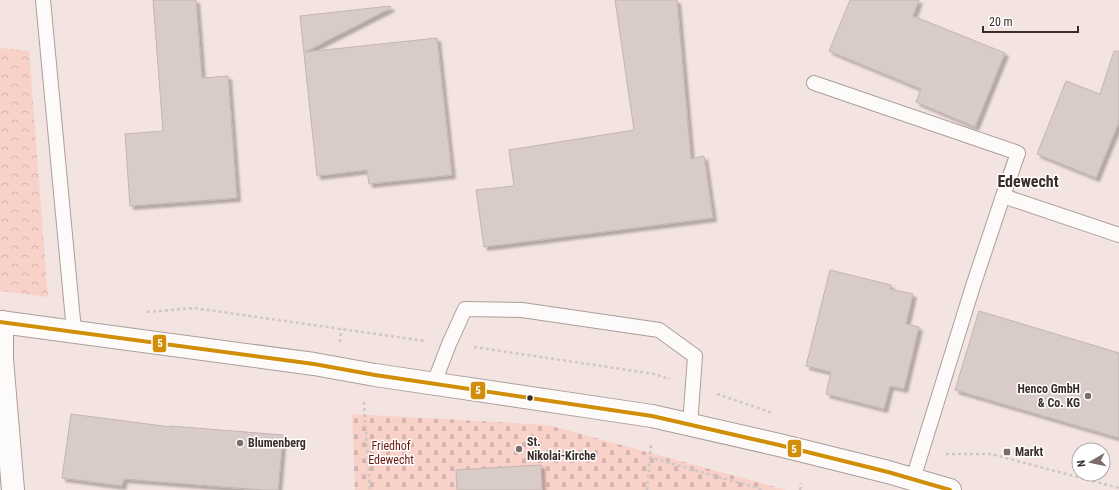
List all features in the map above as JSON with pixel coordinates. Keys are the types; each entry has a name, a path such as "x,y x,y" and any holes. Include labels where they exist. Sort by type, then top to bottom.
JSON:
{"main road":[{"path":"13,490 2,359 1,322 314,364 652,416 779,445 914,479 950,490"}],"lane":[{"path":"43,0 74,331"},
{"path":"814,83 1018,153 973,286 914,479"},
{"path":"1003,196 1119,235"},
{"path":"434,383 449,344 465,309 522,310 659,330 695,356 690,424"}],"path":[{"path":"364,402 370,490"},
{"path":"647,490 651,444"},
{"path":"649,457 764,490"},
{"path":"800,490 801,483"}],"green space":[{"path":"0,48 29,51 48,297 0,291"},
{"name":"Friedhof Edewecht","path":"352,414 548,425 786,490 355,490"}],"building":[{"path":"153,0 196,0 202,78 228,76 237,198 130,206 125,134 163,131"},
{"path":"615,0 677,0 691,159 704,156 713,218 484,247 476,190 514,186 509,150 634,130"},
{"path":"850,0 919,0 913,16 1005,53 975,127 916,102 921,89 829,51"},
{"path":"390,6 391,8 305,52 437,38 452,175 369,184 367,170 317,176 300,16"},
{"path":"1114,51 1119,51 1119,122 1096,178 1037,154 1066,81 1100,94"},
{"path":"830,270 891,285 890,289 913,294 906,324 919,327 904,389 890,386 884,409 826,394 831,372 806,366"},
{"path":"979,311 1119,353 1119,438 955,390"},
{"path":"71,414 171,427 283,435 278,490 124,479 122,486 62,478"},
{"path":"541,465 542,490 457,490 456,470"}],"transit line":[{"name":"5","path":"0,322 314,364 375,375 652,416 888,472 950,490"}],"place":[{"name":"Henco GmbH & Co. KG","path":"1088,396"},
{"name":"Blumenberg","path":"240,443"},
{"name":"St. Nikolai-Kirche","path":"519,449"},
{"name":"Markt","path":"1007,452"}],"district":[{"name":"Edewecht","path":"1028,181"}]}
